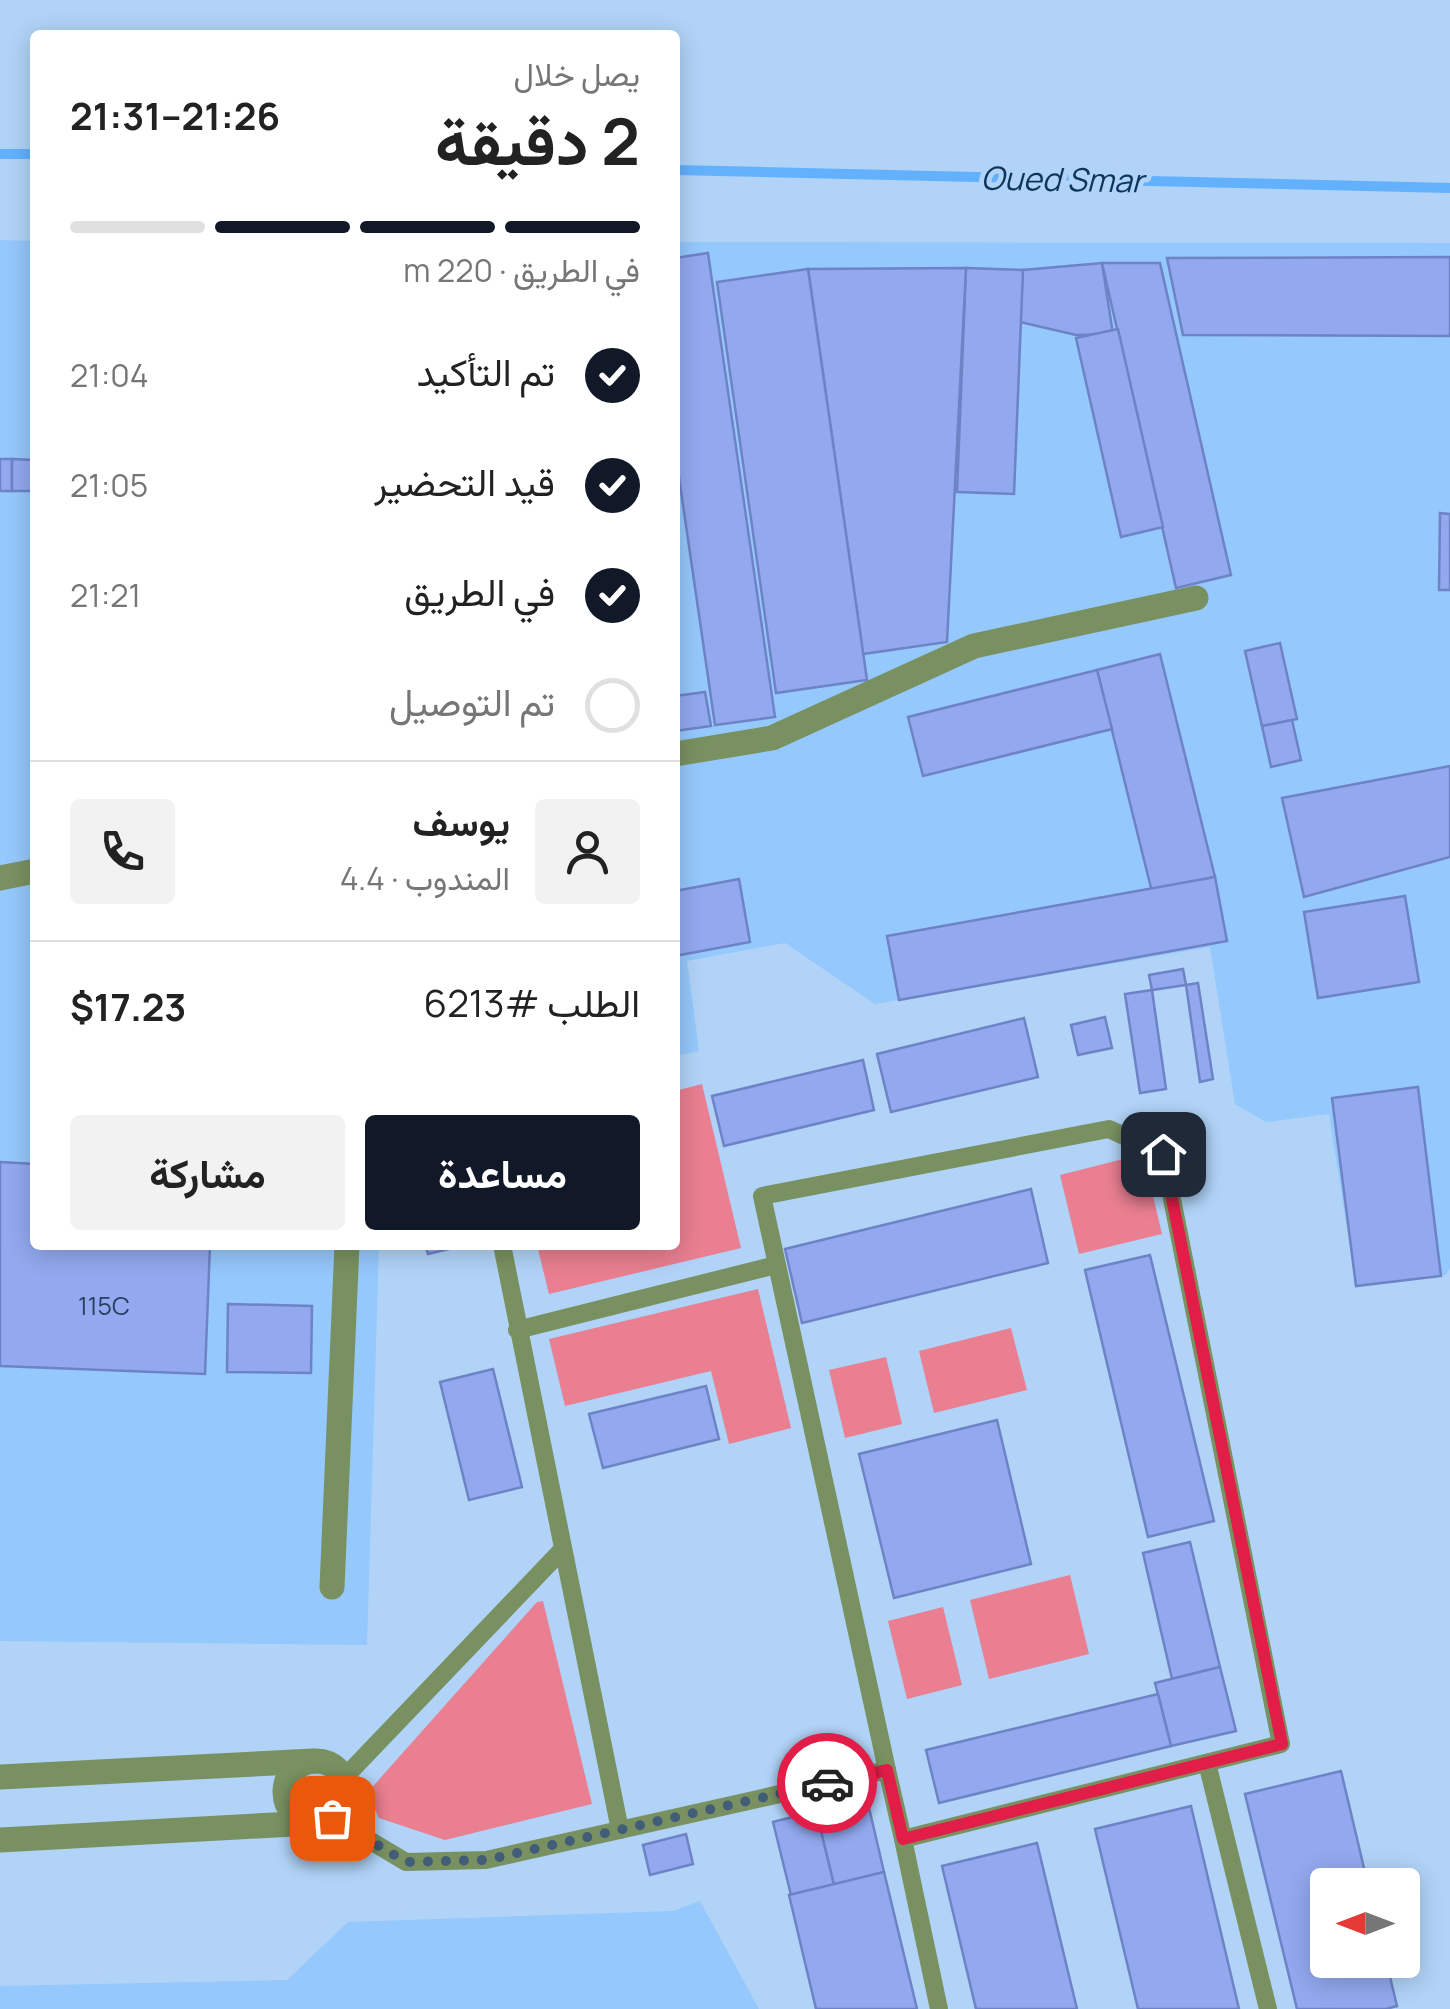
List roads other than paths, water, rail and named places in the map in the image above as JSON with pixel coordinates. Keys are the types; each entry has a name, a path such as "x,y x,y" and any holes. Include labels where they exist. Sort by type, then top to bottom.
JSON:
{"street":[{"path":"680,753 772,738 974,646 1196,598"},
{"path":"0,878 30,872"},
{"path":"332,1587 347,1250"},
{"path":"313,1761 293,1770 285,1793 292,1813 322,1821"},
{"path":"0,1777 313,1761 338,1770 343,1778 345,1802 322,1821 0,1840"}],"lane":[{"path":"903,1839 1282,1744 1163,1154 1109,1129 762,1196 939,2009"},
{"path":"503,1250 620,1830"},
{"path":"516,1330 776,1265"},
{"path":"343,1778 562,1550"},
{"path":"1207,1763 1268,2009"},
{"path":"322,1821 406,1862 486,1860 887,1770"}],"waterway":[{"name":"Oued Smar","path":"0,154 30,154"},
{"name":"Oued Smar","path":"680,170 1450,188"}]}
